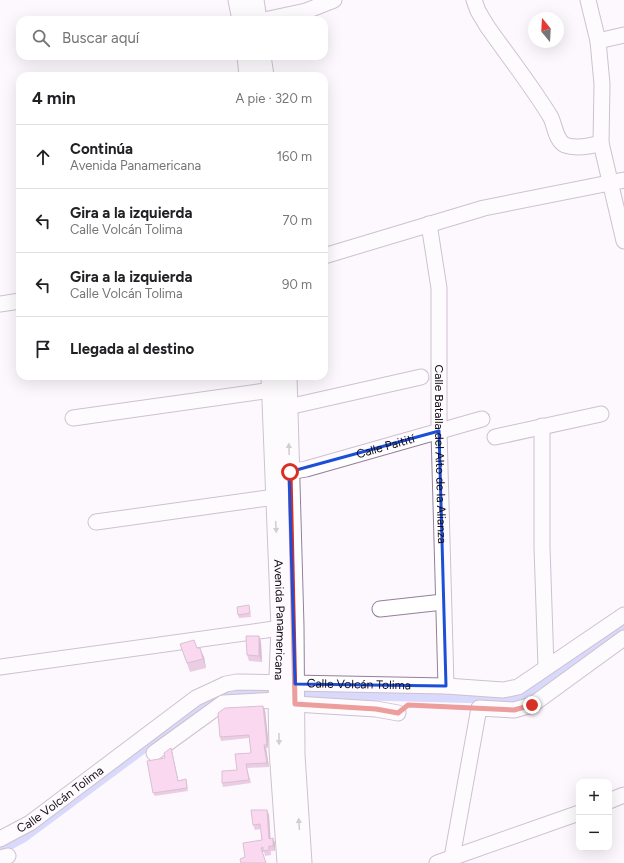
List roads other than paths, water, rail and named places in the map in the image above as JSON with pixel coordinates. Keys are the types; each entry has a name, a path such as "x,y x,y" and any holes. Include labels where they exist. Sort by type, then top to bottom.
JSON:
{"main road":[{"path":"238,0 241,16"},
{"path":"254,0 256,16"},
{"path":"247,60 249,72"},
{"path":"262,60 263,72"},
{"name":"Avenida Panamericana","path":"287,380 290,472 287,693 279,750 287,863"},
{"name":"Avenida Panamericana","path":"272,383 281,628 295,755 302,863"}],"street":[{"path":"281,16 306,10 334,0"},
{"path":"474,0 478,11 487,26 550,117 560,141 565,145 573,146 592,146 601,143"},
{"path":"588,0 598,41 602,84 601,143 618,182 624,241"},
{"path":"598,41 624,35"},
{"path":"328,255 484,208 618,182"},
{"name":"Calle Batalla del Alto de la Alianza","path":"429,224 439,288 438,431 446,686"},
{"path":"0,304 16,302"},
{"path":"288,407 421,377"},
{"path":"73,418 272,383"},
{"path":"495,437 601,414"},
{"name":"Calle Paitití","path":"290,472 306,469 482,419"},
{"path":"542,426 542,547 546,667"},
{"path":"96,522 275,497"},
{"path":"380,609 443,602"},
{"name":"Calle Volcán Tolima","path":"154,753 223,703 287,693 446,686 502,690 518,687 624,615"},
{"path":"0,668 281,628"},
{"path":"451,860 479,708 514,710 532,705 624,638"},
{"name":"Calle Volcán Tolima","path":"0,839 30,823 196,698 226,684 258,682 287,693 398,713"},
{"path":"612,800 624,795"},
{"path":"437,863 451,860 576,814"}],"waterway":[{"path":"309,694 512,699 533,689 624,628"},
{"path":"0,850 24,837 206,702 230,693 270,691"}]}
